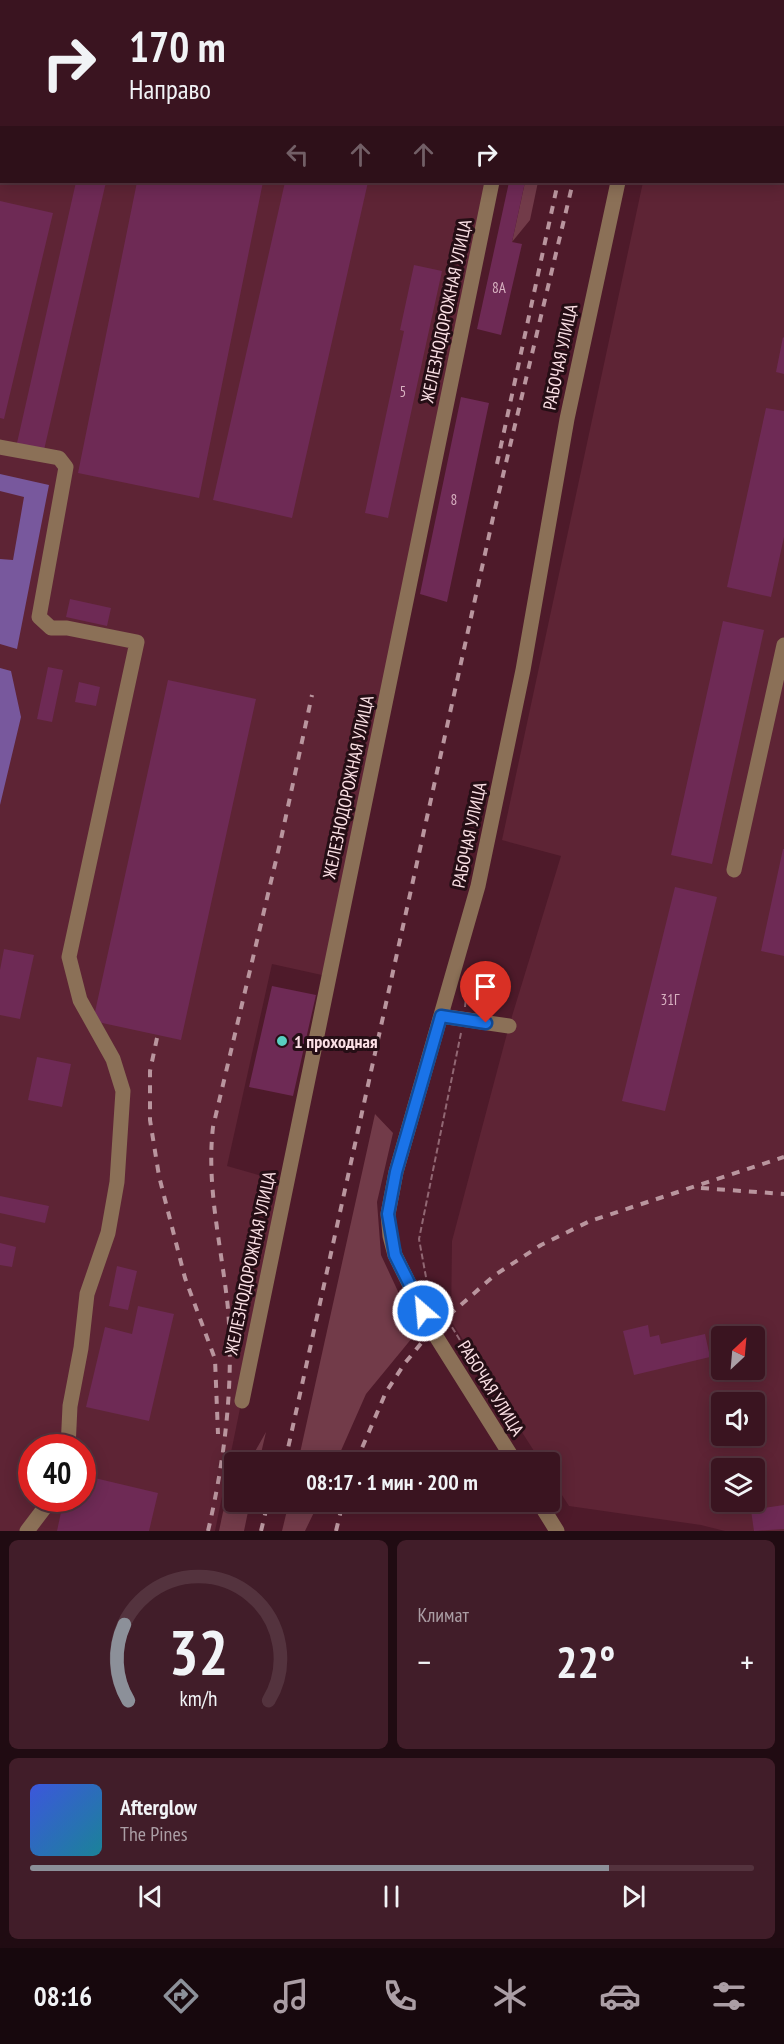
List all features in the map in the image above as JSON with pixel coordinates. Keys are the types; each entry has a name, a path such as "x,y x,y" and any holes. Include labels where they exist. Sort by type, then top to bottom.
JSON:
{"street":[{"name":"ЖЕЛЕЗНОДОРОЖНАЯ УЛИЦА","path":"242,1401 492,183"},
{"name":"РАБОЧАЯ УЛИЦА","path":"509,1452 432,1330 395,1255 388,1214 396,1172 478,886 523,670 567,419 618,183"},
{"path":"0,447 59,458 66,467 39,617 51,628 67,628 137,642 69,957 80,1000 113,1059 123,1091 117,1182 108,1233 87,1294 81,1348 70,1406 69,1434"},
{"path":"734,870 784,645"},
{"path":"441,1016 509,1026"},
{"path":"27,1531 41,1512"},
{"path":"545,1512 557,1531"}],"path":[{"path":"470,964 463,1019 419,1239 428,1288 477,1368"}],"shaded area":[{"path":"0,183 485,183 331,977 272,964 227,1166 286,1183 231,1452 224,1452 224,1487 215,1531 0,1531"},
{"path":"525,183 538,183 530,220 512,242"},
{"path":"643,183 784,183 784,1531 725,1531 701,1525 569,1506 560,1492 560,1452 535,1452 451,1321 452,1241 509,1026 561,856 502,840"},
{"path":"0,474 49,485 17,649 0,644 0,559 13,560 24,497 0,491"},
{"path":"0,668 11,671 21,717 0,805"},
{"path":"375,1114 393,1133 377,1202 381,1255 417,1332 366,1394 340,1452 300,1452"},
{"path":"266,1432 261,1452 255,1452"},
{"path":"224,1510 224,1512 248,1512 244,1531 219,1531"},
{"path":"287,1512 314,1512 305,1531 282,1531"}],"building":[{"path":"76,183 106,183 44,450 17,443"},
{"path":"137,183 263,183 199,498 78,473"},
{"path":"285,183 368,183 292,518 213,500"},
{"path":"509,183 525,183 512,242 522,244 501,335 477,329"},
{"path":"0,201 53,213 4,419 0,418"},
{"path":"414,265 442,271 388,518 365,513 404,331 400,330"},
{"path":"784,338 784,374 776,372"},
{"path":"461,397 489,403 447,602 420,594"},
{"path":"766,408 784,411 784,537 771,597 727,587"},
{"path":"70,599 111,608 107,626 66,617"},
{"path":"723,621 764,630 712,864 671,855"},
{"path":"48,667 63,670 52,722 37,719"},
{"path":"168,680 256,699 181,1040 93,1021"},
{"path":"79,682 100,687 96,706 75,702"},
{"path":"784,849 784,956 761,951"},
{"path":"675,887 717,897 665,1111 622,1101"},
{"path":"4,949 34,955 20,1019 0,1015 0,970"},
{"name":"1 проходная","path":"272,986 316,995 293,1096 249,1087"},
{"path":"37,1057 71,1064 62,1107 28,1100"},
{"path":"0,1196 49,1206 45,1223 0,1213"},
{"path":"0,1243 16,1247 12,1267 0,1265"},
{"path":"117,1266 137,1271 128,1310 109,1306"},
{"path":"138,1306 174,1314 149,1421 86,1407 105,1327 132,1334"},
{"path":"648,1325 650,1337 659,1335 661,1344 705,1334 710,1357 634,1375 623,1331"},
{"path":"96,1478 158,1493 149,1531 57,1531 61,1512 96,1512"},
{"path":"784,1505 784,1529 754,1531 751,1512 765,1512 765,1508"}],"railway":[{"path":"497,464 558,183"},
{"path":"287,1452 494,513 573,183"},
{"path":"208,1531 227,1420 230,1364 228,1309 213,1195 211,1150 213,1127 281,839 312,695"},
{"path":"157,1038 150,1071 150,1120 159,1176 185,1278 215,1359 218,1434"},
{"path":"360,1452 386,1392 405,1363 432,1330 495,1275 541,1245 590,1221 784,1157"},
{"path":"701,1188 784,1194"},
{"path":"261,1531 266,1512"},
{"path":"336,1531 341,1512"}],"place":[{"name":"1 проходная","path":"282,1041"}],"route":[{"path":"423,1311 395,1255 390,1236 388,1214 396,1172 441,1016 486,1023"}]}
